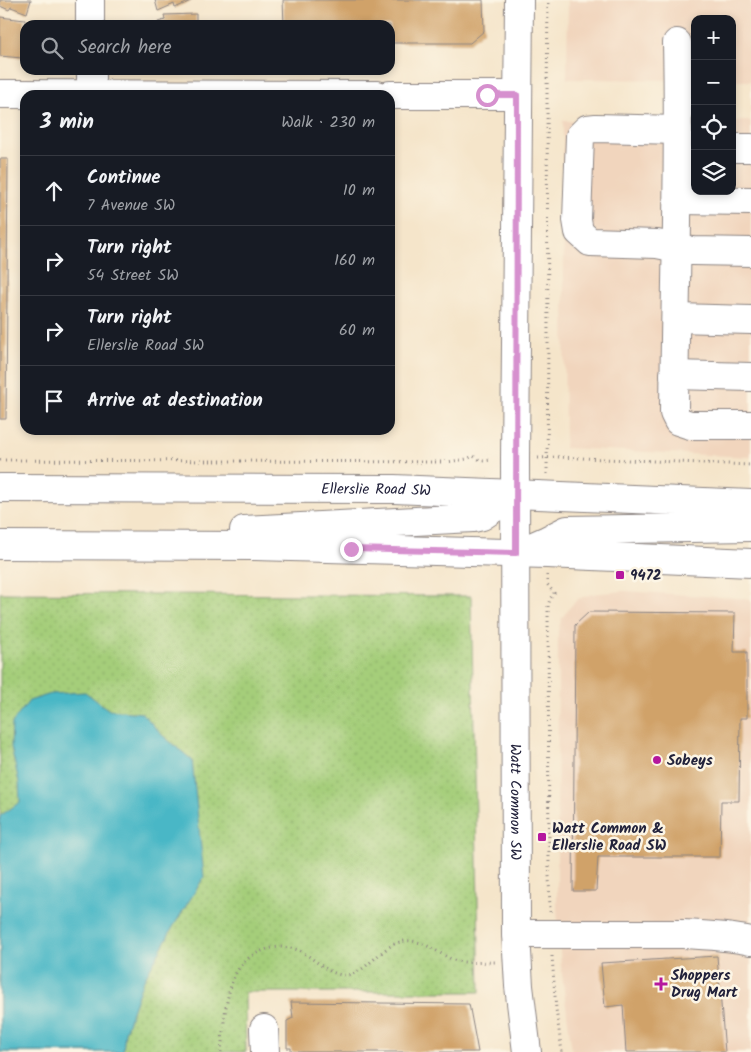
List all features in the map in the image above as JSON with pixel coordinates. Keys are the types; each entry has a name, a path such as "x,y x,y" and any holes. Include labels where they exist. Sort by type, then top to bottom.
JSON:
{"main road":[{"path":"90,0 90,20"},
{"name":"Watt Common SW","path":"519,0 515,494 516,934 519,986 527,1052"},
{"path":"677,43 684,142 678,200 676,248 674,413 678,421 690,424 751,425"},
{"path":"90,75 91,90"},
{"path":"0,94 20,94"},
{"path":"395,95 517,95"},
{"path":"684,142 596,128 587,129 580,136 577,220 579,232 590,242 658,244 692,252 751,252"},
{"path":"736,148 751,148"},
{"path":"678,200 751,201"},
{"path":"676,318 751,320"},
{"path":"674,375 751,377"},
{"name":"Ellerslie Road SW","path":"0,488 394,489 751,504"},
{"path":"138,546 238,530 473,518 482,516 515,494"},
{"path":"516,553 567,530 751,527"},
{"path":"0,545 255,546 516,553 751,563"},
{"path":"516,934 682,934 709,935 751,941"}],"path":[{"path":"548,0 546,458 751,465"},
{"path":"0,460 447,462 467,459 473,456 482,460"},
{"path":"547,584 554,593 548,606 550,915"},
{"path":"221,1052 226,1009 232,980 244,961 256,953 270,948 296,949 327,969 338,974 348,975 366,966 386,949 407,941 419,942 456,960 470,963 498,962"},
{"path":"552,959 562,1052"}],"shaded area":[{"path":"568,0 751,0 751,81 736,81 736,15 691,15 691,80 567,79"},
{"path":"563,121 691,121 691,195 736,195 736,121 751,121 751,457 565,448"},
{"path":"624,591 751,599 751,1052 572,1052 561,966 557,908 558,631 562,618 578,599 592,594"}],"green space":[{"path":"0,593 471,596 480,992 245,992 246,1052 0,1052"}],"water":[{"path":"85,692 109,710 142,713 162,735 192,760 204,877 173,927 142,983 125,1032 123,1052 0,1052 0,816 20,802 19,782 11,747 12,723 29,701 51,694"}],"building":[{"path":"0,0 31,0 27,13 11,7 9,10 0,6"},
{"path":"155,0 193,0 175,8 174,4 158,11"},
{"path":"283,0 483,0 484,31 470,43 395,43 395,20 284,20"},
{"path":"196,14 196,20 165,20 164,15"},
{"path":"0,17 25,20 20,20 20,58 0,56"},
{"path":"0,159 8,159 6,419 0,419"},
{"name":"Sobeys","path":"589,612 735,613 734,652 747,652 747,718 740,718 739,801 721,801 720,857 598,857 596,891 573,891 575,625"},
{"name":"Shoppers Drug Mart","path":"717,956 725,1052 626,1052 623,1005 605,1007 601,963"},
{"path":"291,1002 469,1004 478,1052 291,1052 291,1048 287,1048 287,1021 293,1018"}],"place":[{"name":"9472","path":"620,575"},
{"name":"Sobeys","path":"657,760"},
{"name":"Watt Common & Ellerslie Road SW","path":"542,837"},
{"name":"Shoppers Drug Mart","path":"661,984"}],"route":[{"path":"351,549 516,553 517,95 487,95"}]}
